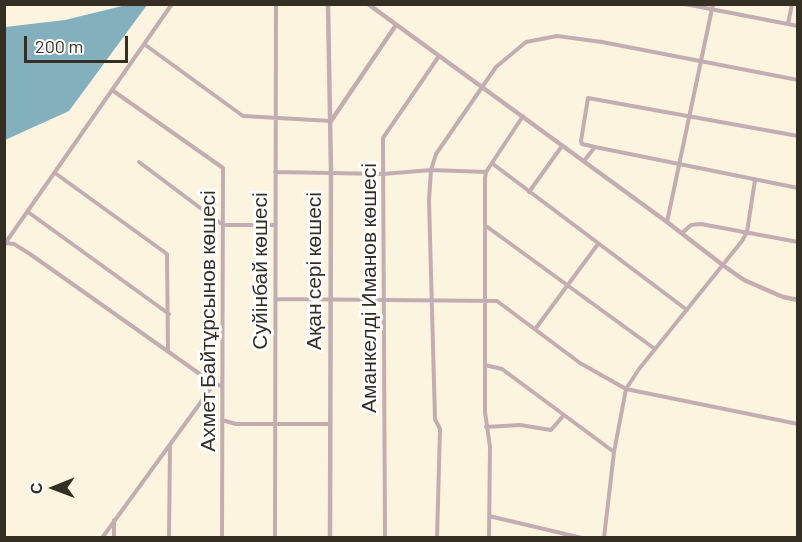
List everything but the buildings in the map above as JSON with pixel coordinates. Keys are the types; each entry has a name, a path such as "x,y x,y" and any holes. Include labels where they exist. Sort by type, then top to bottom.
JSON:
{"street":[{"path":"5,244 172,4"},
{"name":"Суйінбай көшесі","path":"275,537 276,4"},
{"name":"Ақан сері көшесі","path":"328,4 331,121 330,537"},
{"path":"368,4 744,280 783,297 798,300"},
{"path":"685,4 798,26"},
{"path":"667,222 713,4"},
{"path":"788,24 792,4"},
{"path":"144,44 243,116 331,121 396,25"},
{"path":"437,537 440,429 435,419 429,200 431,170 436,154 503,60 526,42 557,36 602,42 798,80"},
{"name":"Аманкелді Иманов көшесі","path":"385,537 384,138 439,56"},
{"name":"Ахмет Байтұрсынов көшесі","path":"112,90 223,168 222,537"},
{"path":"798,136 690,119 588,98 581,141 582,144 595,147 798,188"},
{"path":"489,537 490,447 486,427 485,365 486,172 523,116"},
{"path":"529,192 562,146"},
{"path":"584,161 595,147"},
{"path":"139,162 223,225 275,225"},
{"path":"493,164 687,310"},
{"path":"275,172 384,174 431,170 486,172"},
{"path":"55,173 167,254 170,314 168,351"},
{"path":"604,537 614,452 626,389 655,349 724,266 747,232 755,180"},
{"path":"28,212 170,314"},
{"path":"682,233 695,223 798,242"},
{"path":"486,225 655,349"},
{"path":"5,244 14,244 30,254 214,384 222,386"},
{"path":"536,328 598,244"},
{"path":"276,299 501,302 580,363 626,389 798,424"},
{"path":"485,365 502,369 614,452"},
{"path":"102,537 214,384"},
{"path":"486,427 520,424 551,430 564,416"},
{"path":"222,420 236,424 330,424"},
{"path":"169,537 170,446"},
{"path":"489,516 582,537"},
{"path":"114,520 114,537"}],"water":[{"path":"126,5 147,5 69,111 5,140 5,27 65,20"}]}
